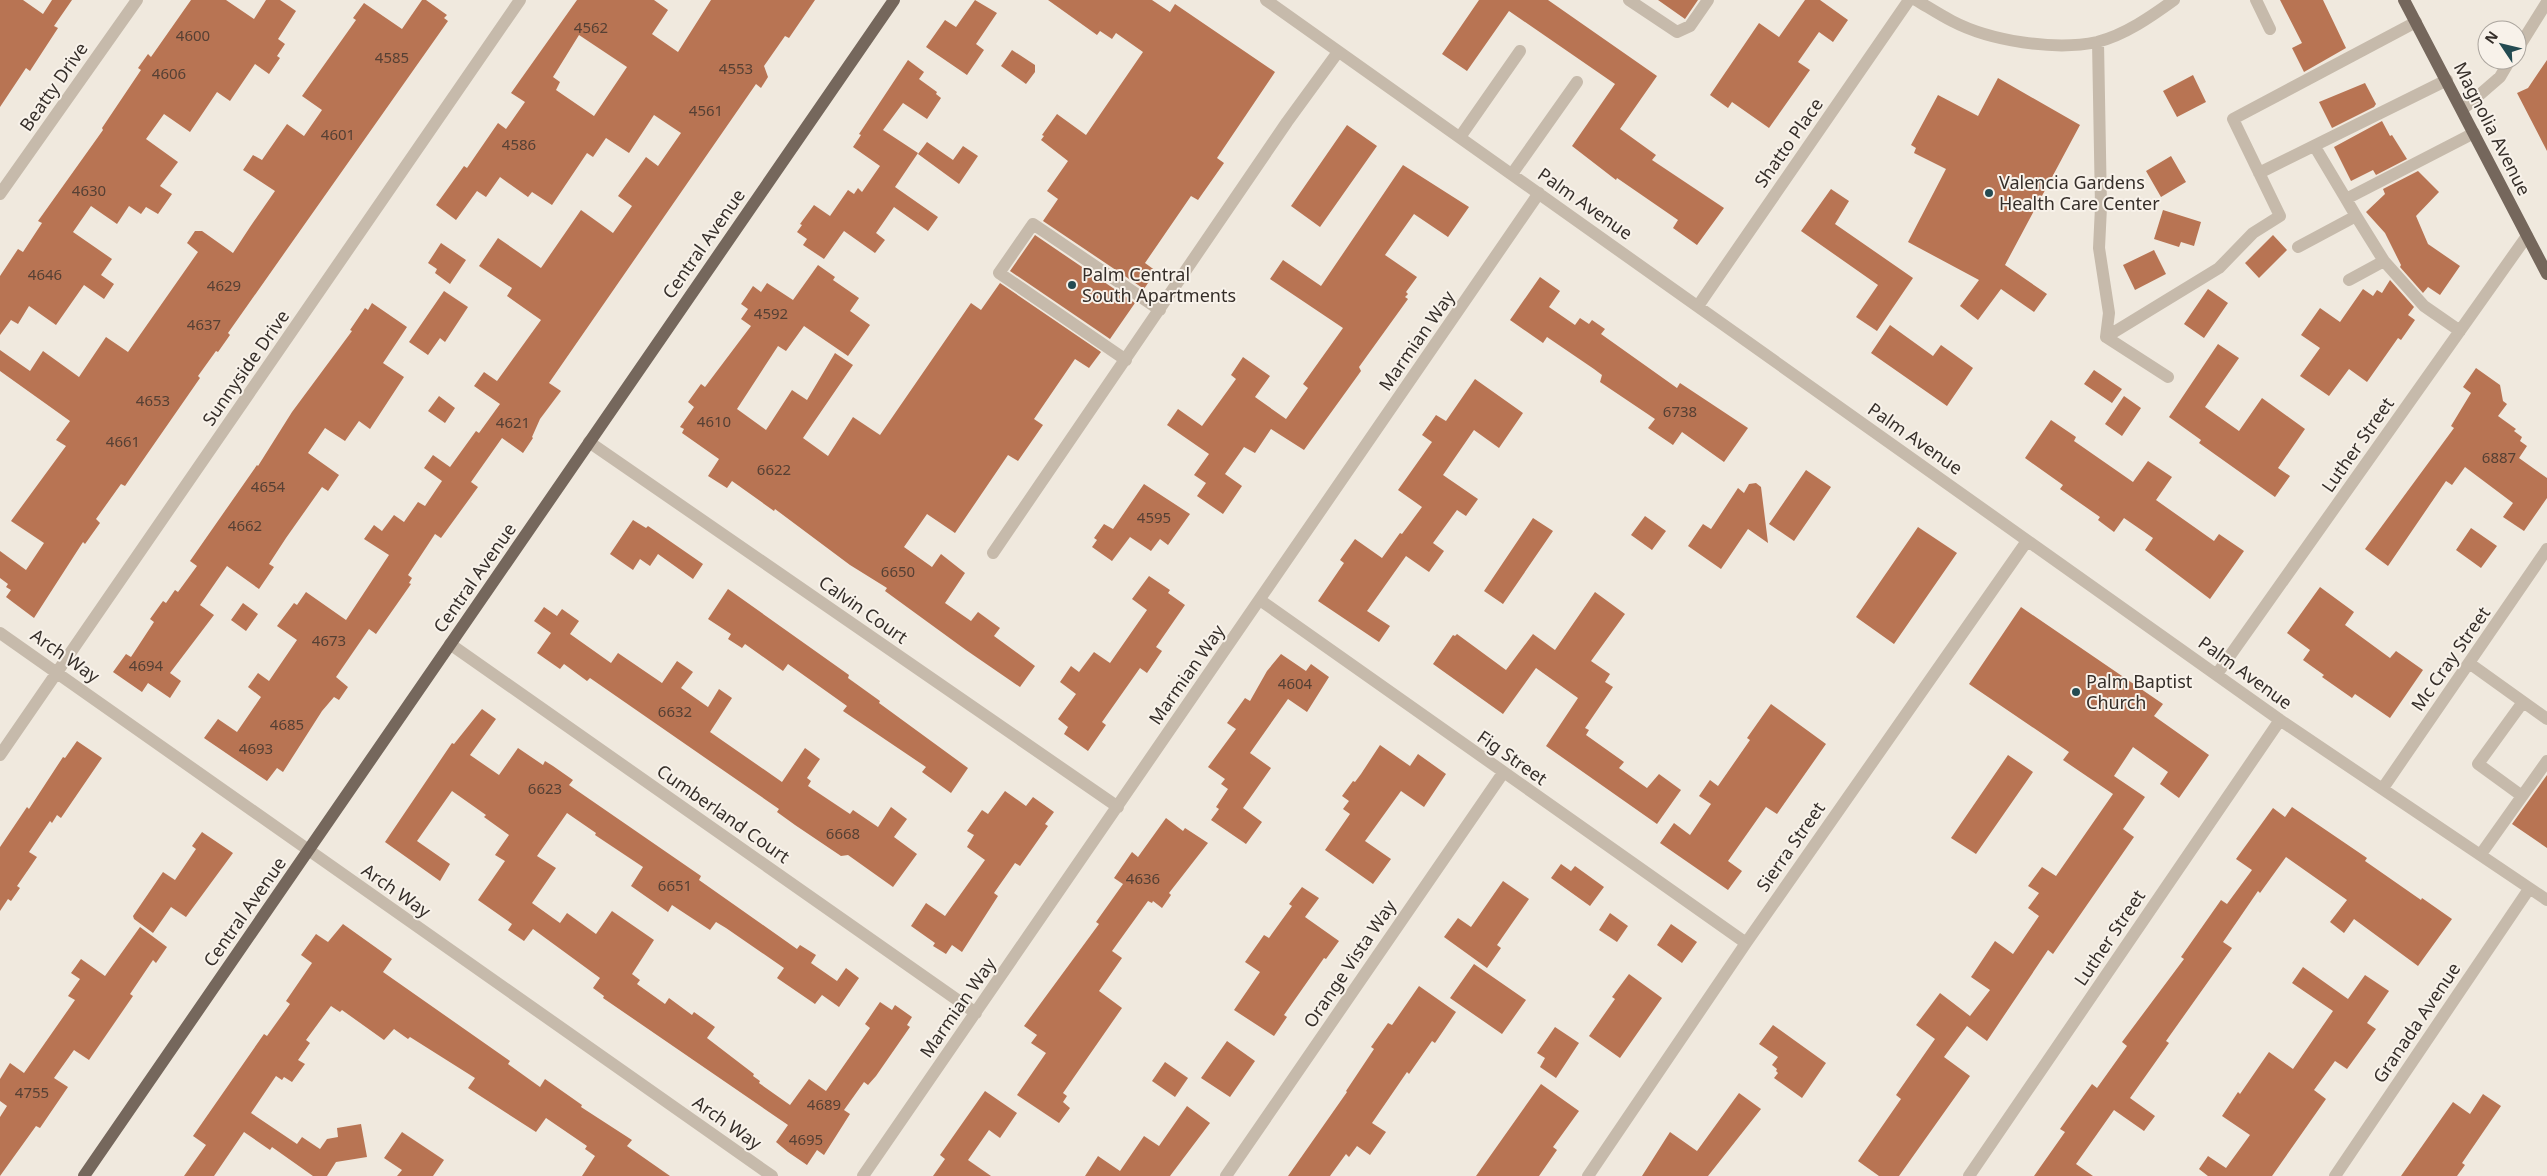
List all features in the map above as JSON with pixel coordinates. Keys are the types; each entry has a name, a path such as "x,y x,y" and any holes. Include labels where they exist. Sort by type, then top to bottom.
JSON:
{"main road":[{"name":"Central Avenue","path":"84,1176 894,0"},
{"name":"Magnolia Avenue","path":"2404,0 2547,274"}],"street":[{"name":"Beatty Drive","path":"0,194 137,0"},
{"name":"Sunnyside Drive","path":"0,755 520,0"},
{"name":"Palm Avenue","path":"1266,0 2280,720 2547,900"},
{"path":"1629,0 1677,32 1690,26 1708,0"},
{"name":"Shatto Place","path":"1698,306 1909,0"},
{"path":"1916,0 1953,22 1985,34 2041,44 2098,42 2131,28 2174,0"},
{"path":"2256,0 2270,29"},
{"path":"2527,34 2547,2"},
{"path":"2106,337 2220,268 2253,233 2280,216 2233,119 2416,22"},
{"path":"2098,42 2101,207 2099,248 2109,313 2106,337"},
{"path":"1460,137 1520,51"},
{"path":"993,553 1287,122 1338,52"},
{"path":"2462,110 2500,77 2504,70"},
{"path":"2259,174 2447,80"},
{"path":"1512,174 1577,82"},
{"path":"2346,198 2474,133"},
{"path":"2315,147 2384,261 2424,306 2460,331"},
{"name":"Marmian Way","path":"864,1176 1540,194"},
{"path":"2298,247 2356,216"},
{"path":"1126,360 999,273 1033,224 1160,310"},
{"name":"Luther Street","path":"2217,674 2527,236"},
{"path":"2348,280 2384,261"},
{"path":"2106,337 2168,377"},
{"name":"Calvin Court","path":"589,442 1118,807"},
{"name":"Sierra Street","path":"1588,1176 1746,943 2027,540"},
{"name":"Mc Cray Street","path":"2383,788 2547,550"},
{"name":"Fig Street","path":"1260,600 1746,943"},
{"name":"Arch Way","path":"0,633 772,1176"},
{"name":"Cumberland Court","path":"450,644 976,1013"},
{"path":"2469,663 2547,718"},
{"path":"2522,796 2478,764 2523,702"},
{"name":"Luther Street","path":"1969,1176 2280,720"},
{"path":"2481,854 2547,761"},
{"name":"Orange Vista Way","path":"1226,1176 1503,773"},
{"name":"Granada Avenue","path":"2335,1176 2529,889"}],"building":[{"path":"0,0 23,0 43,14 52,0 72,0 54,26 58,28 30,71 26,68 0,107"},
{"path":"191,0 226,0 254,19 266,0 280,0 296,11 278,39 285,44 277,56 280,58 269,74 255,64 230,101 217,92 190,132 164,114 146,139 178,162 160,186 172,194 158,214 146,207 141,214 129,206 117,224 91,206 73,232 112,259 101,275 114,284 104,299 84,285 56,325 29,306 18,324 11,320 0,335 0,276 18,249 23,252 42,223 38,221 103,130 102,128 141,70 138,68 148,54 151,57"},
{"path":"422,0 426,0 447,15 444,18 448,21 228,333 230,335 198,376 200,378 125,486 121,484 96,519 100,523 85,544 83,542 34,618 6,597 11,590 6,587 8,584 0,578 0,551 26,570 44,543 11,521 66,446 56,440 70,421 0,371 0,350 30,371 43,351 79,377 106,337 128,352 198,252 187,243 195,231 202,231 233,253 275,191 243,170 253,155 262,160 287,124 304,136 322,110 302,96 356,20 353,18 364,3 402,29"},
{"path":"577,0 654,0 668,10 652,34 678,52 711,0 815,0 789,38 785,36 764,66 768,77 761,88 756,84 549,383 561,391 540,419 533,438 523,453 502,438 471,482 478,487 441,538 435,534 408,575 412,578 409,583 411,584 376,634 369,629 336,677 348,687 339,700 334,697 322,711 283,772 277,768 267,781 204,738 218,719 237,732 261,697 248,687 258,673 269,681 297,640 277,626 294,603 297,605 306,592 346,620 389,555 364,539 374,525 382,531 394,515 404,522 418,502 425,506 442,481 424,468 433,455 450,467 476,431 479,433 500,404 474,386 484,372 497,381 541,320 507,296 512,288 479,266 498,238 541,268 581,210 613,233 632,206 618,196 646,157 658,166 681,133 654,115 629,153 606,138 593,157 587,153 552,205 532,192 528,197 500,177 486,197 477,191 456,220 436,205 464,166 467,168 498,123 506,129 525,102 511,93","holes":["579,35 627,67 594,116 556,90 560,82 553,77"]},
{"path":"975,0 997,13 976,44 984,50 967,75 926,47 945,20 956,27"},
{"path":"1048,0 1152,0 1170,12 1175,4 1275,72 1217,158 1224,163 1198,200 1191,196 1145,263 1156,271 1144,289 1043,221 1058,199 1047,191 1068,161 1041,140 1044,136 1042,135 1057,114 1086,135 1143,52 1116,33 1112,39 1100,31 1097,35"},
{"path":"1479,0 1548,0 1657,76 1620,129 1656,155 1652,160 1724,208 1697,245 1673,228 1678,220 1617,178 1616,180 1572,146 1615,84 1509,11 1467,71 1442,54"},
{"path":"1658,0 1698,0 1685,19"},
{"path":"1805,0 1820,0 1848,20 1833,42 1819,32 1798,62 1810,70 1769,128 1732,102 1728,108 1710,95 1759,23 1779,37"},
{"path":"2280,0 2323,0 2346,48 2304,72 2292,48 2302,43"},
{"path":"1012,50 1035,65 1035,72 1026,84 1001,66"},
{"path":"908,60 924,72 919,79 937,92 936,94 941,98 927,119 903,103 883,130 918,153 895,187 938,217 928,231 894,207 876,233 885,240 875,253 844,231 824,259 803,245 807,239 797,232 802,225 800,224 814,205 830,216 848,190 854,194 858,188 862,192 880,166 853,147 861,135 859,134"},
{"path":"2547,60 2547,151 2517,93 2528,88"},
{"path":"2193,75 2206,102 2177,117 2163,91"},
{"name":"Valencia Gardens Health Care Center","path":"1998,78 2080,125 2005,265 2047,294 2034,312 2001,289 1978,320 1960,306 1979,280 1908,242 1946,169 1914,153 1916,148 1911,145 1938,95 1978,116"},
{"path":"2365,83 2376,104 2374,107 2332,128 2319,102"},
{"path":"2382,121 2390,136 2392,135 2407,159 2376,175 2373,170 2351,181 2334,147"},
{"path":"1347,125 1377,146 1320,227 1291,206"},
{"path":"927,142 953,160 963,146 978,156 959,184 918,154"},
{"path":"2171,156 2186,182 2161,197 2146,171"},
{"path":"1403,165 1469,207 1448,237 1414,214 1385,255 1417,277 1406,292 1408,294 1405,297 1408,299 1359,367 1361,371 1304,450 1271,429 1255,453 1244,447 1225,474 1242,486 1223,514 1197,496 1206,483 1194,475 1209,454 1167,425 1178,409 1202,426 1236,379 1231,375 1243,357 1270,376 1255,397 1286,419 1308,388 1303,384 1343,328 1270,279 1283,260 1321,286"},
{"path":"2418,171 2439,192 2416,216 2428,244 2460,266 2440,295 2428,287 2423,293 2400,267 2401,265 2385,233 2366,212 2385,194 2383,189"},
{"path":"1831,189 1849,201 1835,224 1913,278 1877,331 1856,317 1878,285 1801,231"},
{"path":"2163,210 2201,222 2194,246 2181,242 2179,247 2154,239"},
{"name":"Palm Central South Apartments","path":"1035,235 1135,303 1110,339 1010,271"},
{"path":"2273,235 2287,250 2259,278 2245,263"},
{"path":"441,243 466,260 450,284 435,273 437,269 428,263"},
{"path":"2154,250 2166,274 2135,290 2123,265"},
{"path":"818,265 835,277 833,280 859,298 850,311 870,325 848,356 804,326 786,351 778,346 737,409 766,430 792,390 807,400 835,353 853,365 803,438 828,456 853,417 880,435 971,303 981,310 1000,283 1101,352 1089,368 1075,359 1034,419 1043,425 1018,461 1008,455 955,533 927,514 904,547 932,567 941,554 965,573 945,603 971,621 978,612 1000,628 994,636 1035,666 1020,687 885,591 887,588 850,565 775,509 774,511 732,481 727,488 708,476 719,459 682,433 684,429 680,427 694,407 688,402 701,384 705,387 751,326 741,319 748,309 741,304 753,286 761,292 767,283 793,300"},
{"path":"1540,277 1560,291 1549,307 1575,325 1580,318 1589,324 1592,320 1605,329 1601,334 1677,388 1680,383 1748,428 1724,462 1682,432 1673,445 1648,428 1655,419 1600,382 1602,375 1547,337 1543,343 1510,320"},
{"path":"2390,280 2414,307 2408,315 2415,320 2401,340 2398,338 2367,382 2349,369 2329,396 2300,376 2320,348 2301,335 2320,308 2340,322 2363,289 2373,296 2377,290 2382,293"},
{"path":"2208,289 2228,303 2204,338 2184,324"},
{"path":"444,291 468,307 445,342 440,338 428,355 409,342"},
{"path":"372,303 407,327 383,363 404,377 370,429 359,421 345,441 325,428 308,453 339,475 328,491 322,487 286,538 269,564 274,567 259,589 227,566 200,605 214,615 170,673 181,681 170,698 148,683 142,692 113,672 126,654 131,657 154,622 150,619 163,601 166,603 175,590 178,592 197,566 190,561 258,466 292,412 352,331 350,330 365,308 368,310"},
{"path":"1890,325 1933,356 1941,345 1973,368 1947,406 1871,353"},
{"path":"2218,344 2239,358 2205,407 2239,431 2262,398 2305,429 2278,468 2290,476 2275,497 2199,443 2201,440 2169,417"},
{"path":"2476,368 2500,385 2503,401 2507,404 2498,416 2516,429 2514,431 2522,437 2520,441 2527,446 2519,458 2547,478 2547,498 2524,531 2503,517 2513,503 2465,467 2452,485 2446,481 2388,566 2365,549 2454,428 2451,426 2471,393 2463,387"},
{"path":"2094,370 2122,389 2112,403 2084,384"},
{"path":"1475,379 1523,413 1499,448 1474,430 1443,475 1478,499 1466,516 1457,510 1433,543 1444,551 1429,572 1406,556 1367,611 1390,626 1379,642 1318,601 1344,563 1340,560 1355,539 1382,558 1422,507 1398,490 1432,442 1422,435 1436,415 1446,421"},
{"path":"439,396 455,408 445,423 428,411"},
{"path":"2124,396 2141,408 2122,436 2105,424"},
{"path":"2051,420 2076,437 2074,441 2133,482 2148,461 2172,477 2156,500 2214,541 2219,534 2244,551 2210,599 2145,550 2153,538 2124,518 2114,532 2098,520 2100,517 2060,489 2063,485 2025,458"},
{"path":"1806,470 1831,487 1794,541 1769,524"},
{"path":"1756,483 1761,487 1768,543 1748,529 1721,569 1688,546 1703,524 1711,529 1738,488 1744,493 1749,484"},
{"path":"1144,484 1190,514 1168,545 1160,539 1151,551 1130,537 1112,561 1092,547 1097,540 1094,538 1104,524 1113,529"},
{"path":"1645,516 1666,531 1652,550 1631,535"},
{"path":"1533,518 1553,531 1503,604 1484,591"},
{"path":"633,520 646,528 648,526 703,564 693,579 658,554 650,566 640,559 633,570 610,554"},
{"path":"1918,527 1957,553 1894,644 1856,617"},
{"path":"2471,528 2497,546 2481,568 2456,550"},
{"path":"1149,576 1170,590 1168,593 1185,605 1156,647 1162,651 1147,673 1140,668 1102,722 1106,725 1088,751 1064,734 1068,727 1058,719 1076,694 1060,682 1071,666 1079,672 1094,652 1110,663 1147,610 1132,599"},
{"path":"2320,587 2354,612 2345,625 2390,658 2396,651 2423,670 2390,718 2355,694 2352,698 2322,677 2324,675 2303,660 2310,650 2287,633"},
{"path":"728,589 849,675 848,678 880,701 879,703 968,768 951,793 922,772 926,767 843,711 847,706 788,664 783,671 745,644 742,648 728,639 731,634 708,619"},
{"path":"1595,592 1625,614 1591,661 1610,674 1605,682 1613,687 1585,728 1589,730 1586,735 1624,762 1619,768 1647,788 1659,774 1681,790 1657,824 1546,746 1578,698 1536,668 1503,714 1433,664 1453,635 1457,634 1506,670 1533,634 1555,650"},
{"path":"243,603 258,614 246,631 231,620"},
{"path":"544,607 557,616 562,609 579,621 570,634 611,663 618,653 662,683 677,661 693,672 681,688 708,707 719,689 732,698 710,732 782,782 805,748 820,759 807,778 811,781 808,786 850,814 853,810 878,827 891,807 907,819 894,837 917,854 893,887 848,855 841,856 795,825 777,812 779,809 590,678 587,681 564,664 560,669 537,653 551,633 534,621"},
{"path":"2021,607 2163,704 2154,716 2209,755 2179,798 2160,784 2168,772 2133,747 2114,776 2145,797 2123,829 2134,837 2053,954 2048,950 1987,1041 1967,1026 1944,1057 1970,1076 1899,1176 1879,1176 1858,1161 1901,1099 1896,1095 1935,1039 1916,1025 1940,993 1970,1016 1990,990 1971,977 1995,941 2013,954 2039,916 2028,908 2039,893 2028,886 2042,867 2056,876 2113,794 2063,760 2069,752 1969,684"},
{"path":"1281,654 1306,671 1311,664 1329,677 1307,712 1288,699 1250,753 1271,768 1243,808 1262,822 1246,844 1211,820 1219,809 1216,807 1228,789 1221,784 1225,779 1208,767 1236,729 1227,723 1245,698 1250,701 1267,671"},
{"path":"1771,704 1826,744 1777,814 1766,807 1728,861 1742,871 1728,890 1660,843 1674,823 1690,835 1711,804 1699,796 1710,780 1718,786 1750,740 1747,738"},
{"path":"482,709 496,719 470,755 499,775 518,748 543,765 545,761 573,780 569,785 701,876 699,880 797,949 800,945 816,955 811,963 837,981 846,968 859,978 839,1007 822,995 815,1004 777,978 784,968 726,928 716,922 710,930 672,905 668,912 631,886 643,867 595,835 596,833 567,813 537,856 556,868 532,903 560,923 567,913 596,934 612,911 654,940 632,974 640,980 637,984 665,1004 669,998 692,1015 694,1012 715,1027 707,1038 754,1074 753,1076 760,1081 759,1083 790,1105 809,1079 826,1091 870,1028 865,1024 880,1002 892,1010 895,1005 912,1017 907,1025 910,1027 876,1076 868,1085 864,1082 844,1110 850,1114 824,1155 817,1150 807,1165 788,1152 776,1142 788,1125 603,998 604,996 593,988 600,978 533,929 524,941 508,930 512,924 478,900 505,861 495,855 509,835 484,817 486,815 452,791 417,841 450,864 440,881 385,842 452,743 454,744"},
{"path":"77,741 102,758 61,818 57,815 52,823 50,821 29,852 37,857 17,886 20,888 11,901 8,899 0,911 0,847 27,807 29,809 63,757 65,758"},
{"path":"1380,745 1410,766 1418,754 1446,774 1424,807 1401,791 1365,841 1391,859 1373,884 1325,850 1350,814 1343,809 1349,801 1342,796 1361,774"},
{"path":"2008,755 2033,772 1976,854 1951,838"},
{"path":"2547,775 2547,848 2512,824"},
{"path":"1005,791 1026,806 1033,797 1054,812 1045,824 1048,826 1020,866 1015,863 994,893 998,896 962,952 952,945 946,954 933,946 935,943 911,926 926,903 945,916 985,860 967,847 974,835 967,831 982,810 988,814"},
{"path":"2292,807 2367,858 2365,861 2452,919 2418,966 2354,919 2344,933 2330,922 2347,900 2286,857 2260,893 2258,891 2223,942 2232,948 2166,1041 2169,1043 2130,1098 2155,1116 2144,1131 2114,1110 2076,1164 2093,1176 2034,1176 2065,1132 2060,1129 2092,1084 2097,1088 2127,1046 2122,1042 2184,959 2181,957 2221,900 2227,904 2252,870 2236,859 2273,808 2285,817"},
{"path":"1166,818 1183,831 1185,828 1208,843 1169,893 1171,895 1162,908 1153,901 1152,903 1148,901 1112,951 1122,958 1099,991 1122,1008 1063,1093 1067,1096 1063,1102 1070,1108 1059,1123 1017,1095 1046,1053 1031,1043 1037,1035 1024,1026 1099,924 1096,922 1123,884 1114,878 1132,852 1138,857"},
{"path":"202,832 233,853 186,917 171,907 153,933 134,919 133,916 163,872 175,880 196,849 192,846"},
{"path":"1561,864 1571,871 1575,866 1604,887 1590,906 1551,878"},
{"path":"1503,881 1529,899 1497,945 1501,948 1487,968 1444,937 1458,918 1471,927"},
{"path":"1302,887 1319,898 1305,917 1339,941 1326,959 1324,958 1284,1015 1287,1017 1274,1036 1234,1010 1260,972 1245,962 1264,935 1269,938 1292,906 1289,904"},
{"path":"1610,913 1628,926 1617,942 1599,930"},
{"path":"343,924 392,959 383,972 510,1061 508,1064 540,1087 545,1079 582,1105 581,1107 632,1140 627,1146 670,1176 582,1176 595,1156 585,1149 587,1146 546,1118 536,1132 468,1088 475,1078 410,1037 408,1039 394,1029 384,1040 342,1010 340,1012 331,1006 306,1040 310,1043 298,1060 305,1064 292,1082 284,1077 282,1080 276,1076 251,1113 297,1144 302,1137 320,1149 327,1139 338,1137 337,1128 361,1124 367,1157 336,1162 327,1176 313,1176 272,1147 270,1150 244,1132 214,1176 184,1176 206,1145 193,1136 264,1034 267,1036 290,1004 286,1001 312,963 301,955 316,934 328,942"},
{"path":"1671,924 1697,942 1682,963 1657,945"},
{"path":"140,927 167,947 156,963 153,960 130,994 133,996 89,1060 74,1050 54,1078 68,1087 40,1128 36,1126 0,1176 0,1117 7,1106 0,1101 0,1079 10,1063 24,1073 75,1000 68,996 80,979 71,973 81,959 105,976"},
{"path":"1474,964 1526,1000 1502,1034 1450,998"},
{"path":"2303,967 2348,999 2365,975 2389,991 2367,1023 2376,1029 2347,1069 2335,1061 2314,1090 2326,1099 2272,1176 2208,1176 2199,1169 2208,1156 2226,1168 2250,1135 2222,1116 2238,1092 2240,1094 2269,1052 2293,1069 2333,1011 2292,983"},
{"path":"1629,974 1662,998 1620,1058 1589,1036 1615,999 1612,997"},
{"path":"1419,986 1456,1012 1435,1043 1432,1041 1409,1074 1407,1072 1372,1123 1386,1132 1370,1155 1357,1146 1349,1157 1346,1154 1330,1176 1288,1176 1347,1092 1374,1049 1371,1047 1388,1023 1392,1025"},
{"path":"1773,1025 1826,1063 1802,1098 1774,1078 1778,1073 1777,1069 1772,1065 1778,1057 1759,1044"},
{"path":"1555,1027 1579,1043 1556,1078 1540,1067 1545,1058 1537,1053"},
{"path":"1227,1041 1255,1061 1230,1097 1201,1078"},
{"path":"1165,1062 1188,1078 1175,1097 1152,1081"},
{"path":"1541,1084 1579,1111 1553,1147 1557,1150 1539,1176 1476,1176"},
{"path":"985,1091 1017,1113 1000,1138 989,1130 968,1160 991,1176 933,1176 945,1159 940,1155"},
{"path":"1739,1093 1761,1109 1708,1176 1642,1176 1670,1132 1697,1151"},
{"path":"2483,1094 2501,1106 2462,1163 2465,1165 2457,1176 2401,1176 2453,1102 2470,1114"},
{"path":"1187,1106 1210,1123 1170,1176 1085,1176 1098,1156 1120,1171 1144,1136 1159,1146"},
{"path":"402,1132 444,1160 433,1176 397,1176 402,1170 384,1158"}],"place":[{"name":"Valencia Gardens Health Care Center","path":"1989,193"},
{"name":"Palm Central South Apartments","path":"1072,285"},
{"name":"Palm Baptist Church","path":"2076,692"}]}
